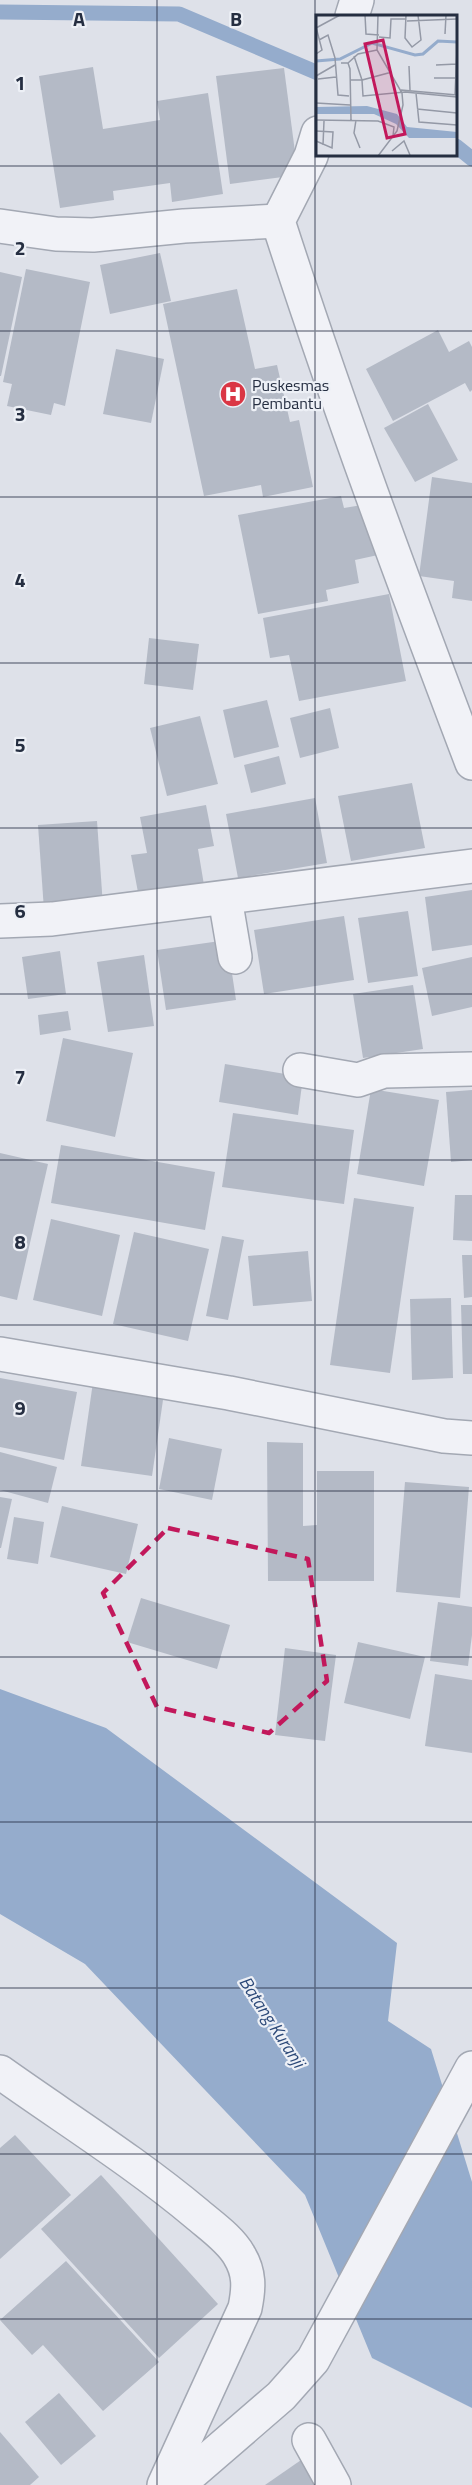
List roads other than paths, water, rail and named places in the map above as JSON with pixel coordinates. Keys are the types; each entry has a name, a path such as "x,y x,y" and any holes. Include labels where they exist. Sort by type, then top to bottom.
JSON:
{"street":[{"path":"352,15 357,0"},
{"path":"314,145 278,221 324,364 472,764"},
{"path":"0,226 56,234 93,235 184,226 278,221"},
{"path":"0,921 52,919 472,866"},
{"path":"225,898 235,957"},
{"path":"300,1070 358,1080 384,1071 472,1069"},
{"path":"0,1354 229,1393 444,1436 472,1438"},
{"path":"178,2485 281,2396 313,2360 472,2068"},
{"path":"0,2072 170,2192 224,2237 238,2253 247,2271 249,2289 245,2308 164,2485"},
{"path":"309,2440 334,2485"}],"water":[{"name":"Batang Kuranji","path":"0,1689 106,1728 397,1943 388,2021 431,2049 472,2182 472,2408 372,2358 305,2195 85,1964 0,1914"}],"waterway":[{"path":"0,12 179,14 316,72"},
{"path":"457,147 472,159"}],"place":[{"name":"Puskesmas Pembantu","path":"233,394"}]}
